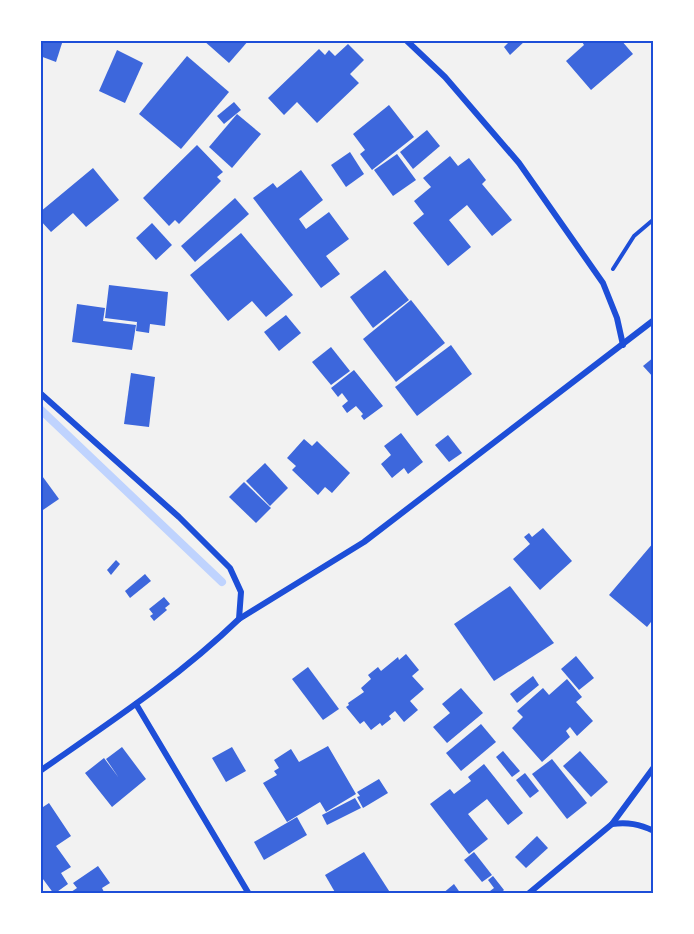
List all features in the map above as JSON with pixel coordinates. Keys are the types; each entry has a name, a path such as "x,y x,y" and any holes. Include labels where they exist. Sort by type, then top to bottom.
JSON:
{"street":[{"path":"406,40 445,76 519,163 603,283 617,318 623,345"},
{"path":"40,771 136,704 239,619 364,542 654,320"},
{"path":"40,393 179,517 230,568 241,592 239,619"},
{"path":"136,704 249,894"},
{"path":"528,894 612,824 654,767"},
{"path":"612,824 627,822 654,831"}],"path":[{"path":"603,283 634,236 654,219"}],"building":[{"path":"42,40 63,40 56,62 40,56"},
{"path":"203,40 249,40 229,63"},
{"path":"511,40 526,40 510,55 504,47"},
{"path":"581,40 621,40 633,54 591,90 566,61 584,45"},
{"path":"348,44 364,60 350,74 359,83 317,123 297,102 284,115 268,98 319,49 325,55 329,50 335,56"},
{"path":"117,50 143,63 125,103 99,91"},
{"path":"187,56 229,92 181,149 139,114"},
{"path":"234,102 241,110 224,124 217,116"},
{"path":"389,105 414,137 372,170 360,154 365,150 353,134"},
{"path":"237,114 261,134 232,168 209,147"},
{"path":"427,130 440,146 413,169 400,152"},
{"path":"197,145 223,172 217,177 221,181 179,224 175,220 169,226 143,198"},
{"path":"350,152 364,174 346,187 331,165"},
{"path":"397,154 416,180 393,196 374,170"},
{"path":"450,156 458,166 469,158 486,180 482,184 512,220 492,236 467,205 449,220 471,247 448,266 413,223 424,214 414,201 431,187 423,178"},
{"path":"93,168 119,200 86,227 73,213 51,232 40,220 40,212"},
{"path":"301,170 323,200 299,219 306,229 329,212 349,239 326,256 340,274 321,288 253,198 273,183 277,188"},
{"path":"235,198 249,214 195,262 181,246"},
{"path":"152,223 172,245 156,260 136,238"},
{"path":"241,233 293,295 266,317 252,301 228,321 190,275"},
{"path":"385,270 409,300 373,328 350,297"},
{"path":"109,285 168,292 165,326 150,324 149,333 136,331 137,322 105,318"},
{"path":"411,300 445,343 396,382 363,339"},
{"path":"77,304 105,308 103,321 136,325 132,350 72,342"},
{"path":"286,315 301,333 279,351 264,332"},
{"path":"451,345 472,374 417,416 395,387"},
{"path":"331,347 350,371 331,385 312,362"},
{"path":"654,357 654,378 643,366"},
{"path":"354,370 383,406 364,420 361,416 363,414 356,406 347,413 342,406 348,401 342,393 338,397 331,388"},
{"path":"131,373 155,377 149,427 124,424"},
{"path":"401,433 423,462 408,474 404,468 392,478 381,464 391,455 384,446"},
{"path":"448,435 462,453 449,462 435,445"},
{"path":"304,439 312,446 317,441 350,473 332,493 325,487 318,495 292,470 296,466 287,458"},
{"path":"265,463 288,488 270,506 246,481"},
{"path":"40,473 59,499 40,512"},
{"path":"244,482 271,508 256,523 229,497"},
{"path":"543,528 572,561 540,590 513,559 530,544 524,537 529,533 532,537"},
{"path":"654,542 654,624 651,622 647,627 609,595"},
{"path":"116,560 120,564 111,575 107,570"},
{"path":"145,574 151,581 130,598 125,591"},
{"path":"510,586 554,643 494,681 454,624"},
{"path":"164,597 170,604 165,608 167,610 154,621 149,609"},
{"path":"406,654 419,670 412,676 424,689 410,701 418,710 404,722 395,711 389,716 391,719 371,730 364,721 360,724 346,707 348,703 364,692 361,688 371,679 368,675 378,667 381,671 398,657 399,660"},
{"path":"576,656 594,678 579,690 561,669"},
{"path":"308,667 339,709 323,720 292,679"},
{"path":"533,676 539,685 517,703 510,694"},
{"path":"567,679 582,697 576,702 593,721 577,736 570,727 566,731 570,737 542,762 512,728 523,717 517,711 543,688 549,695"},
{"path":"461,688 483,713 447,743 433,727 450,713 442,704"},
{"path":"481,724 496,742 461,771 446,753"},
{"path":"328,746 356,794 326,812 320,802 287,822 263,783 277,775 274,771 279,768 274,760 291,749 299,762"},
{"path":"122,747 146,779 112,807 85,773 104,758 119,778 106,759"},
{"path":"232,747 246,771 226,782 212,758"},
{"path":"503,751 520,771 512,777 496,757"},
{"path":"580,751 608,782 591,797 563,766"},
{"path":"552,759 587,803 567,819 532,774"},
{"path":"484,764 523,813 508,825 487,799 468,814 488,839 469,854 430,804 450,789 454,794 471,781 468,777"},
{"path":"525,773 539,791 530,798 516,780"},
{"path":"379,779 388,793 363,808 357,792"},
{"path":"355,798 361,808 327,825 322,815"},
{"path":"49,803 71,836 56,846 71,867 61,873 68,884 54,894 40,875 40,809"},
{"path":"297,817 307,835 264,860 254,842"},
{"path":"537,836 548,848 526,868 515,857"},
{"path":"364,852 391,894 336,894 325,875"},
{"path":"474,852 492,875 482,882 464,860"},
{"path":"98,866 110,883 102,888 105,894 68,894 77,888 73,883"},
{"path":"493,876 504,890 500,894 491,894 490,891 494,888 488,880"},
{"path":"454,884 461,894 442,894"}],"waterway":[{"path":"40,409 222,582"}]}
